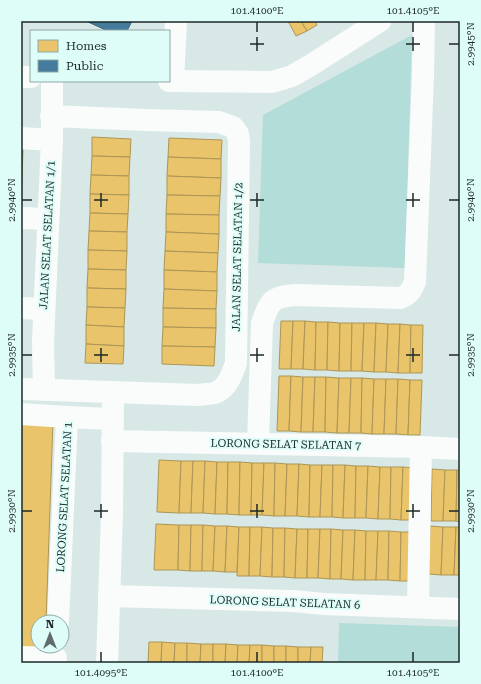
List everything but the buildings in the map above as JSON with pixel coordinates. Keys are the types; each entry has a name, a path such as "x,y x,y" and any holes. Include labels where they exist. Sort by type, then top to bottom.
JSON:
{"street":[{"path":"176,21 171,81 272,82 292,76 380,21"},
{"path":"258,443 262,323 272,300 282,296 295,295 400,298 407,296 412,291 415,282 424,21"},
{"name":"JALAN SELAT SELATAN 1/1","path":"44,390 42,342 52,140 52,82"},
{"name":"JALAN SELAT SELATAN 1/2","path":"21,389 199,395 216,392 226,384 232,377 236,363 238,134 233,127 219,122 51,116"},
{"path":"21,138 52,140"},
{"path":"21,218 47,219"},
{"path":"21,308 44,309"},
{"path":"107,663 113,393"},
{"path":"21,414 67,417"},
{"name":"LORONG SELAT SELATAN 1","path":"58,614 67,417 112,419"},
{"name":"LORONG SELAT SELATAN 7","path":"112,441 420,446 460,449"},
{"path":"418,607 420,446"},
{"name":"LORONG SELAT SELATAN 6","path":"109,596 293,601 324,604 460,609"},
{"path":"21,657 56,656"}],"shaded area":[{"path":"412,35 405,268 258,263 263,115"},
{"path":"339,623 460,627 460,663 338,663"}]}
